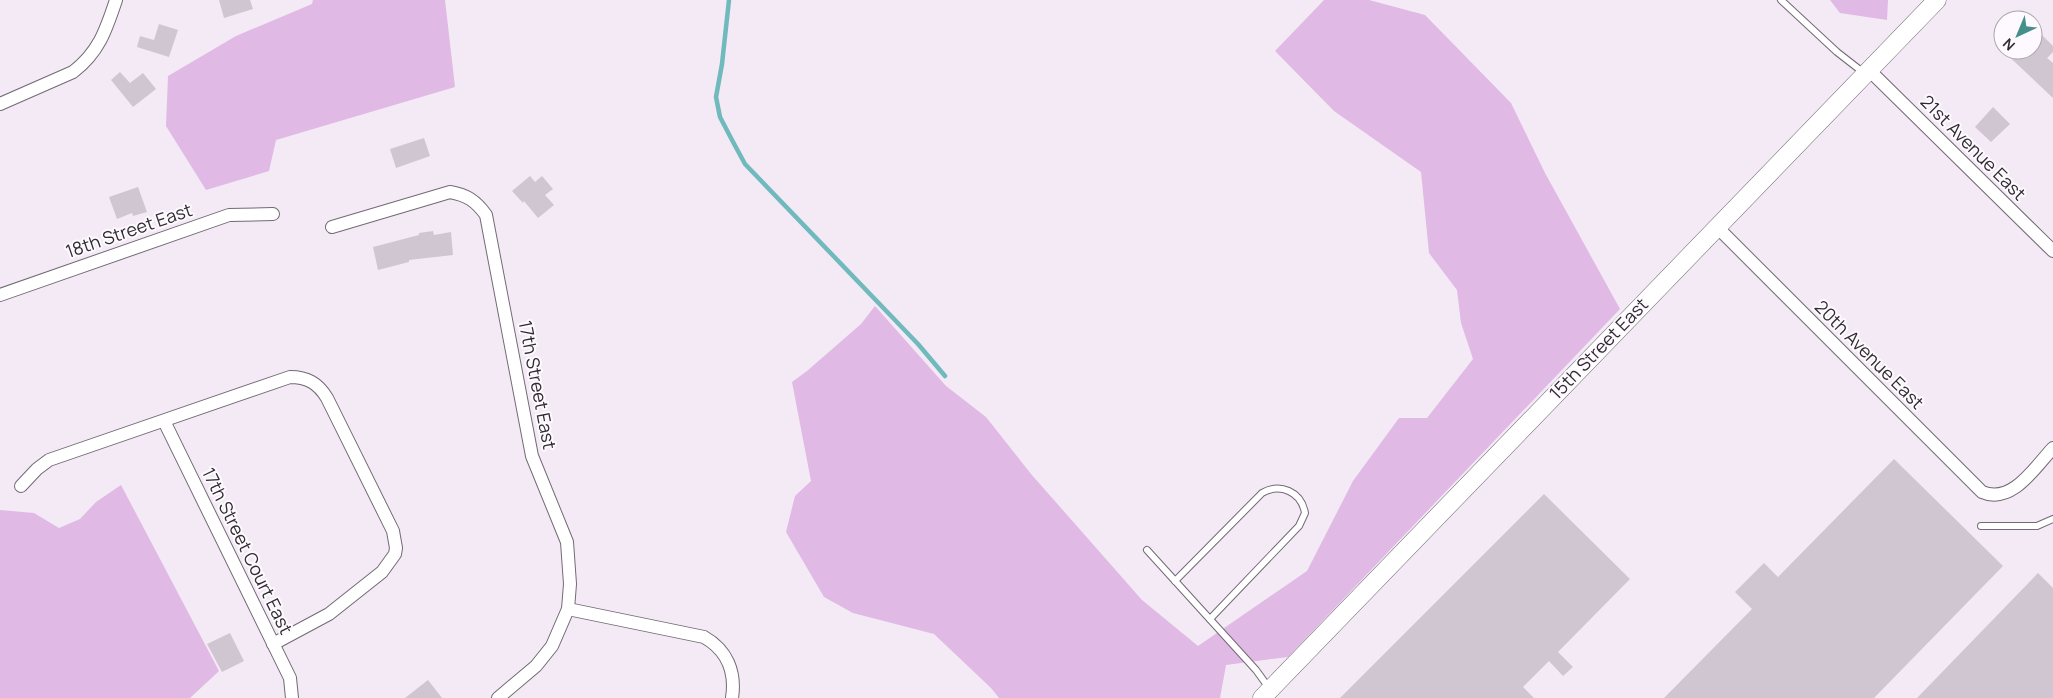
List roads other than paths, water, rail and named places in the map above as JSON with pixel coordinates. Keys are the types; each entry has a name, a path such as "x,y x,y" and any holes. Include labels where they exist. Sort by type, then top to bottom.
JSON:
{"main road":[{"name":"15th Street East","path":"1270,695 1717,227 1937,0"}],"street":[{"path":"0,104 73,72 83,64 101,43 116,0"},
{"name":"21st Avenue East","path":"1867,72 2053,251"},
{"name":"17th Street East","path":"332,227 434,195 450,192 468,197 479,205 486,215 532,456 567,542 570,584 568,609 560,629 545,656 525,677 498,698"},
{"name":"18th Street East","path":"0,295 229,214 273,214"},
{"name":"20th Avenue East","path":"1717,227 1982,492 2002,495 2016,486 2053,448"},
{"path":"21,486 37,469 50,460 290,377 302,377 310,380 326,398 393,531 396,548 395,554 382,572 328,614 274,644"},
{"name":"17th Street Court East","path":"164,421 290,678 292,698"},
{"path":"568,609 704,637 722,651 730,664 733,674 732,698"}],"lane":[{"path":"1781,0 1837,52 1867,72"},
{"path":"1175,581 1262,493 1270,488 1282,488 1294,493 1300,499 1305,512 1299,526 1210,619"},
{"path":"1981,526 2037,526 2053,519"},
{"path":"1147,550 1256,670 1270,695"}],"waterway":[{"path":"729,0 722,64 716,97 720,117 745,164 918,344 945,376"}]}
